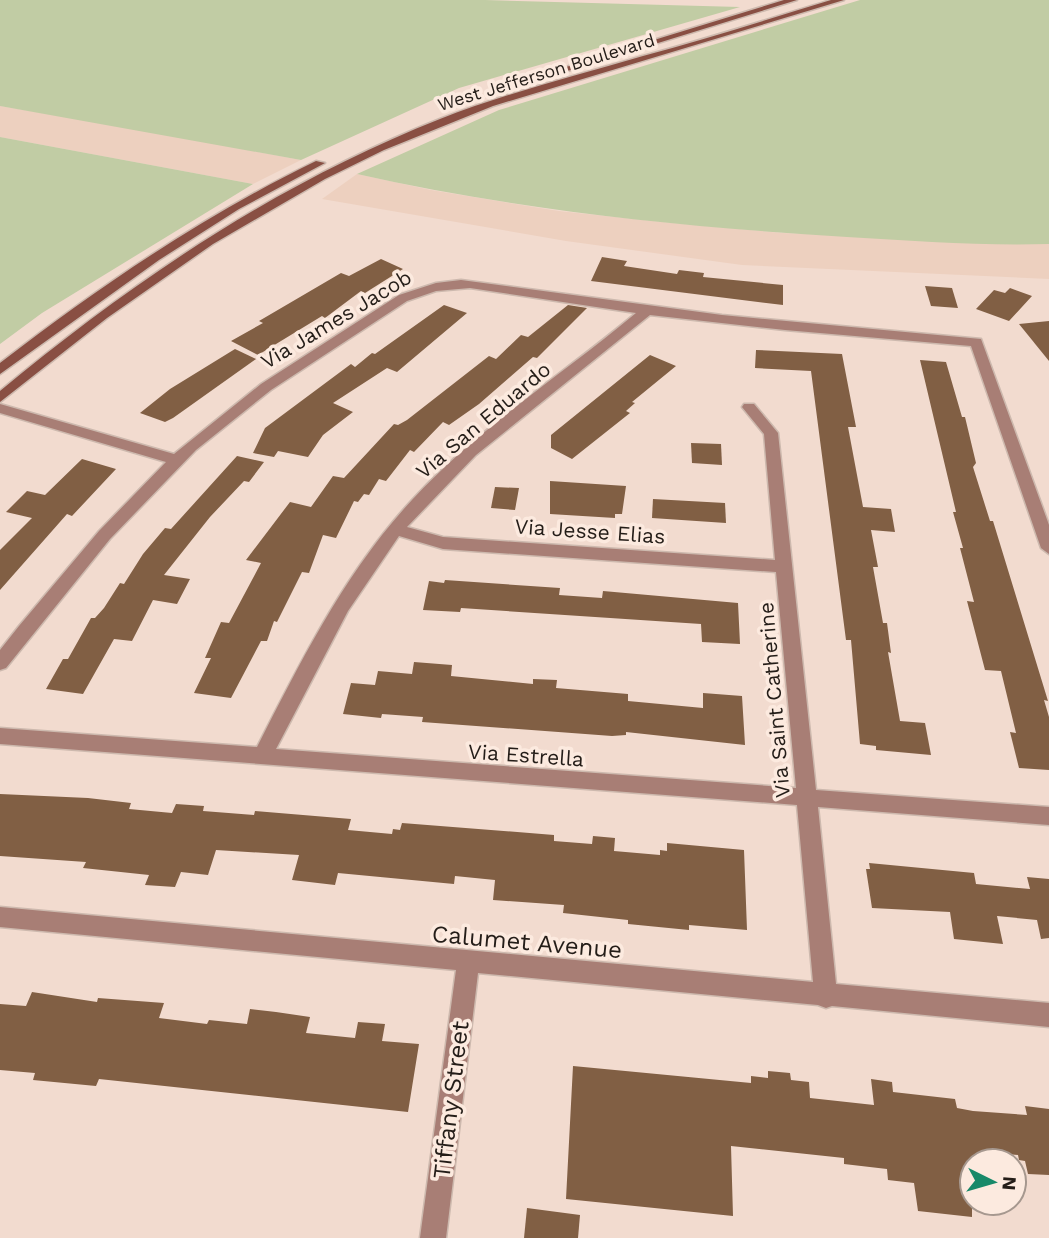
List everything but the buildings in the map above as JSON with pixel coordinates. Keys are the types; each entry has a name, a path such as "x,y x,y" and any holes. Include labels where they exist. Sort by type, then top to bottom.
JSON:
{"main road":[{"name":"West Jefferson Boulevard","path":"536,78 793,0"},
{"name":"West Jefferson Boulevard","path":"0,398 122,299 226,229 309,181 442,121 527,92 840,0"},
{"name":"West Jefferson Boulevard","path":"374,138 510,85"},
{"path":"428,116 442,121"},
{"path":"0,370 69,315 161,251 255,195 363,143"}],"street":[{"name":"Via James Jacob","path":"0,663 113,525 176,460 262,389 403,298 429,287 470,284 645,312 799,330 976,342 1049,548"},
{"name":"Via San Eduardo","path":"262,757 305,670 352,589 396,529 447,474 645,312"},
{"name":"Via Saint Catherine","path":"749,407 771,433 826,996"},
{"path":"0,408 176,460"},
{"name":"Via Jesse Elias","path":"396,529 443,543 784,567"},
{"name":"Via Estrella","path":"0,736 806,800 1049,816"},
{"name":"Calumet Avenue","path":"0,917 1049,1015"},
{"name":"Tiffany Street","path":"433,1238 468,962"}],"shaded area":[{"path":"0,106 301,160 253,184 0,137"},
{"path":"357,174 431,190 559,211 662,222 782,233 1049,244 1049,279 742,265 566,241 322,199"}],"green space":[{"path":"0,0 485,0 740,7 459,88 301,160 0,106"},
{"path":"860,0 1049,0 1049,244 923,242 662,222 478,198 357,174 499,110"},
{"path":"0,137 253,184 42,313 0,344"}]}
